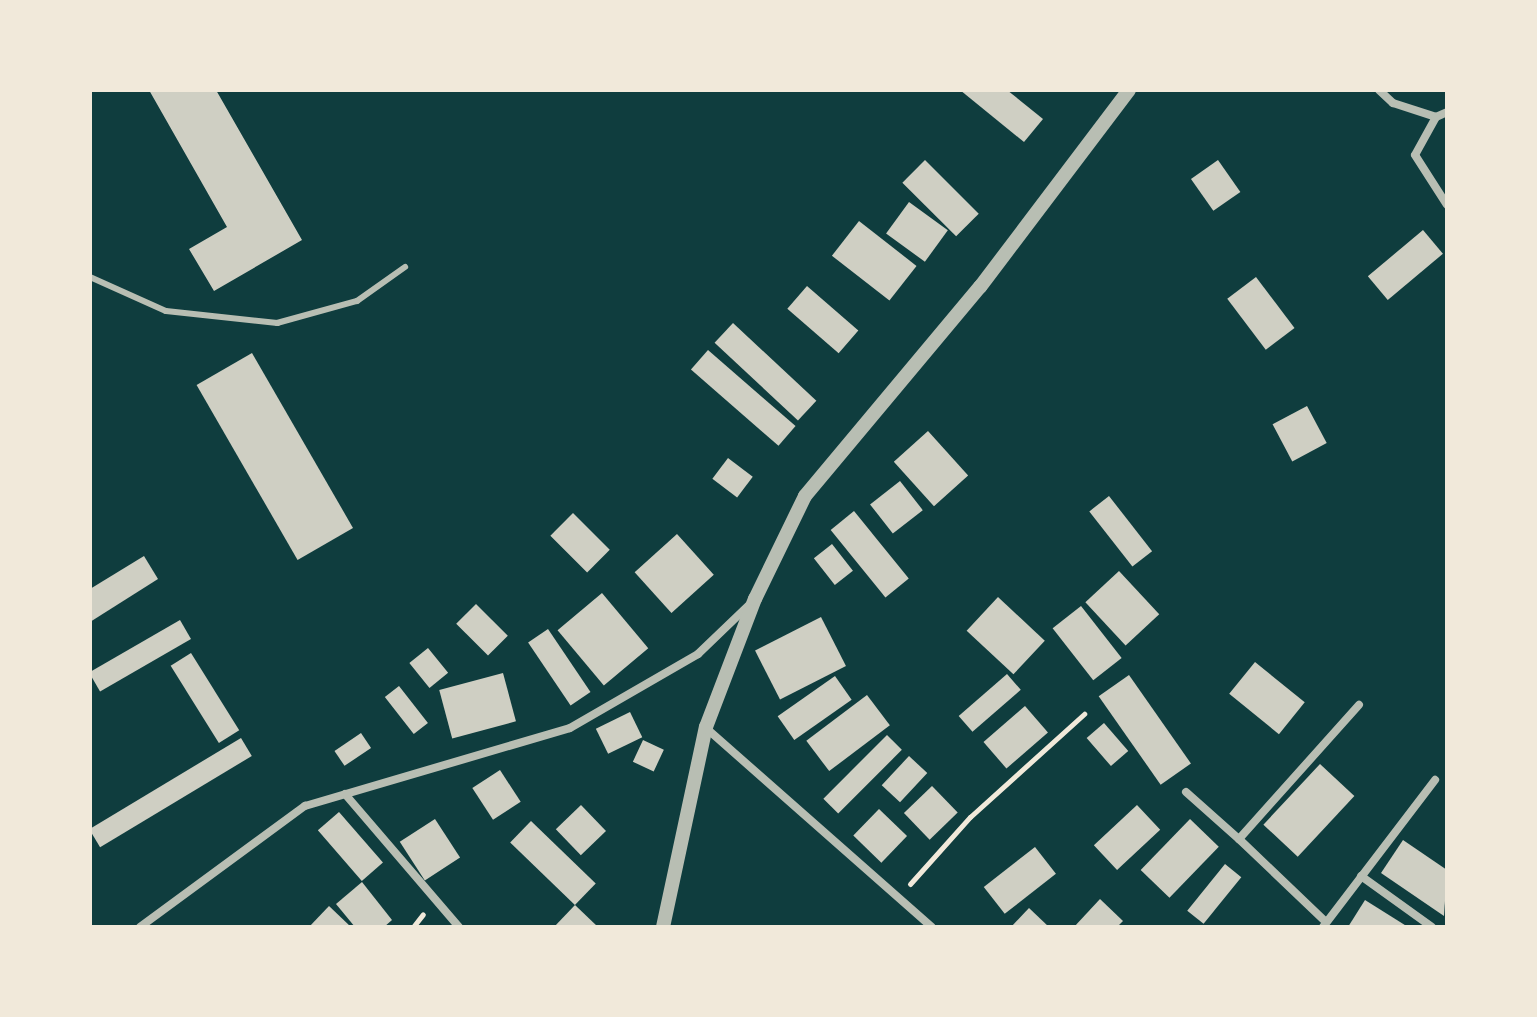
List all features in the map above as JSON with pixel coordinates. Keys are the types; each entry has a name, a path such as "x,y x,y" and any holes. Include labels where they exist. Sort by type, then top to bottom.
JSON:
{"street":[{"path":"663,927 706,727 755,599 805,496 980,287 1129,90"},
{"path":"1379,90 1393,103 1436,117"},
{"path":"1447,112 1436,117 1415,155 1447,205"},
{"path":"140,927 305,806 570,728 698,654 755,599"},
{"path":"1239,839 1359,705"},
{"path":"706,727 932,927"},
{"path":"1186,792 1239,839 1324,924 1435,780"},
{"path":"345,794 459,927"},
{"path":"1361,876 1432,927"}],"lane":[{"path":"90,277 166,311 277,323 357,301 405,267"}],"path":[{"path":"899,897 970,817 1084,714"}],"building":[{"path":"149,90 216,90 302,240 214,291 189,249 227,227"},
{"path":"960,90 1007,90 1043,119 1024,142"},
{"path":"925,160 979,214 956,236 902,183"},
{"path":"1218,160 1240,192 1213,211 1191,179"},
{"path":"909,202 948,230 925,262 886,234"},
{"path":"859,221 917,266 889,301 832,256"},
{"path":"1423,230 1443,254 1388,300 1368,276"},
{"path":"1256,277 1295,328 1266,350 1227,299"},
{"path":"807,286 858,331 839,353 787,309"},
{"path":"733,323 816,401 798,420 715,343"},
{"path":"708,350 796,426 778,446 691,370"},
{"path":"252,353 353,528 298,560 197,385"},
{"path":"1307,406 1327,443 1292,461 1273,424"},
{"path":"928,431 968,476 934,506 894,462"},
{"path":"728,458 753,477 737,497 712,479"},
{"path":"900,481 923,510 893,534 870,504"},
{"path":"1109,496 1152,551 1132,567 1089,511"},
{"path":"854,511 909,579 885,597 831,530"},
{"path":"573,513 610,550 587,572 550,536"},
{"path":"677,534 714,575 671,613 635,572"},
{"path":"832,544 853,571 835,585 814,558"},
{"path":"144,556 158,579 90,622 90,589"},
{"path":"1119,571 1159,614 1126,646 1085,602"},
{"path":"602,593 648,648 604,685 558,630"},
{"path":"998,597 1045,641 1013,674 967,631"},
{"path":"476,604 508,636 488,656 456,624"},
{"path":"1081,606 1122,658 1093,680 1053,628"},
{"path":"821,617 846,666 780,700 755,651"},
{"path":"180,620 191,639 100,692 90,672"},
{"path":"548,629 590,692 571,705 528,642"},
{"path":"428,648 448,673 429,688 409,663"},
{"path":"191,653 239,730 219,743 171,666"},
{"path":"1255,662 1305,702 1279,734 1229,694"},
{"path":"503,673 516,721 452,738 439,690"},
{"path":"1007,674 1021,690 972,732 959,716"},
{"path":"1129,675 1191,763 1161,785 1099,696"},
{"path":"835,676 852,700 794,740 778,716"},
{"path":"399,686 428,723 414,734 385,697"},
{"path":"867,695 890,725 829,771 806,741"},
{"path":"1025,706 1048,732 1006,768 983,742"},
{"path":"630,712 642,737 608,754 596,729"},
{"path":"1104,723 1128,751 1111,766 1087,738"},
{"path":"361,733 371,748 345,766 334,751"},
{"path":"887,735 902,750 838,813 823,799"},
{"path":"241,738 252,756 100,847 90,829"},
{"path":"643,740 664,750 654,771 633,762"},
{"path":"909,756 927,773 900,802 882,785"},
{"path":"1320,764 1354,796 1298,857 1263,825"},
{"path":"500,770 521,802 493,820 472,788"},
{"path":"932,786 958,813 930,840 904,813"},
{"path":"581,805 606,831 581,855 556,829"},
{"path":"1137,805 1160,830 1117,870 1094,845"},
{"path":"879,809 907,836 881,863 853,836"},
{"path":"339,812 383,863 362,881 318,830"},
{"path":"435,819 460,858 425,880 400,842"},
{"path":"1190,819 1219,847 1169,898 1141,870"},
{"path":"531,821 596,884 575,905 510,843"},
{"path":"1403,840 1447,870 1444,916 1381,873"},
{"path":"1035,847 1056,874 1005,914 984,887"},
{"path":"1225,864 1241,877 1204,924 1187,911"},
{"path":"362,882 392,920 384,927 355,927 336,904"},
{"path":"1100,899 1123,921 1117,927 1074,927"},
{"path":"1365,900 1408,927 1348,927"},
{"path":"575,905 598,927 554,927"},
{"path":"329,906 351,927 309,927"},
{"path":"1029,908 1049,927 1011,927"}]}
